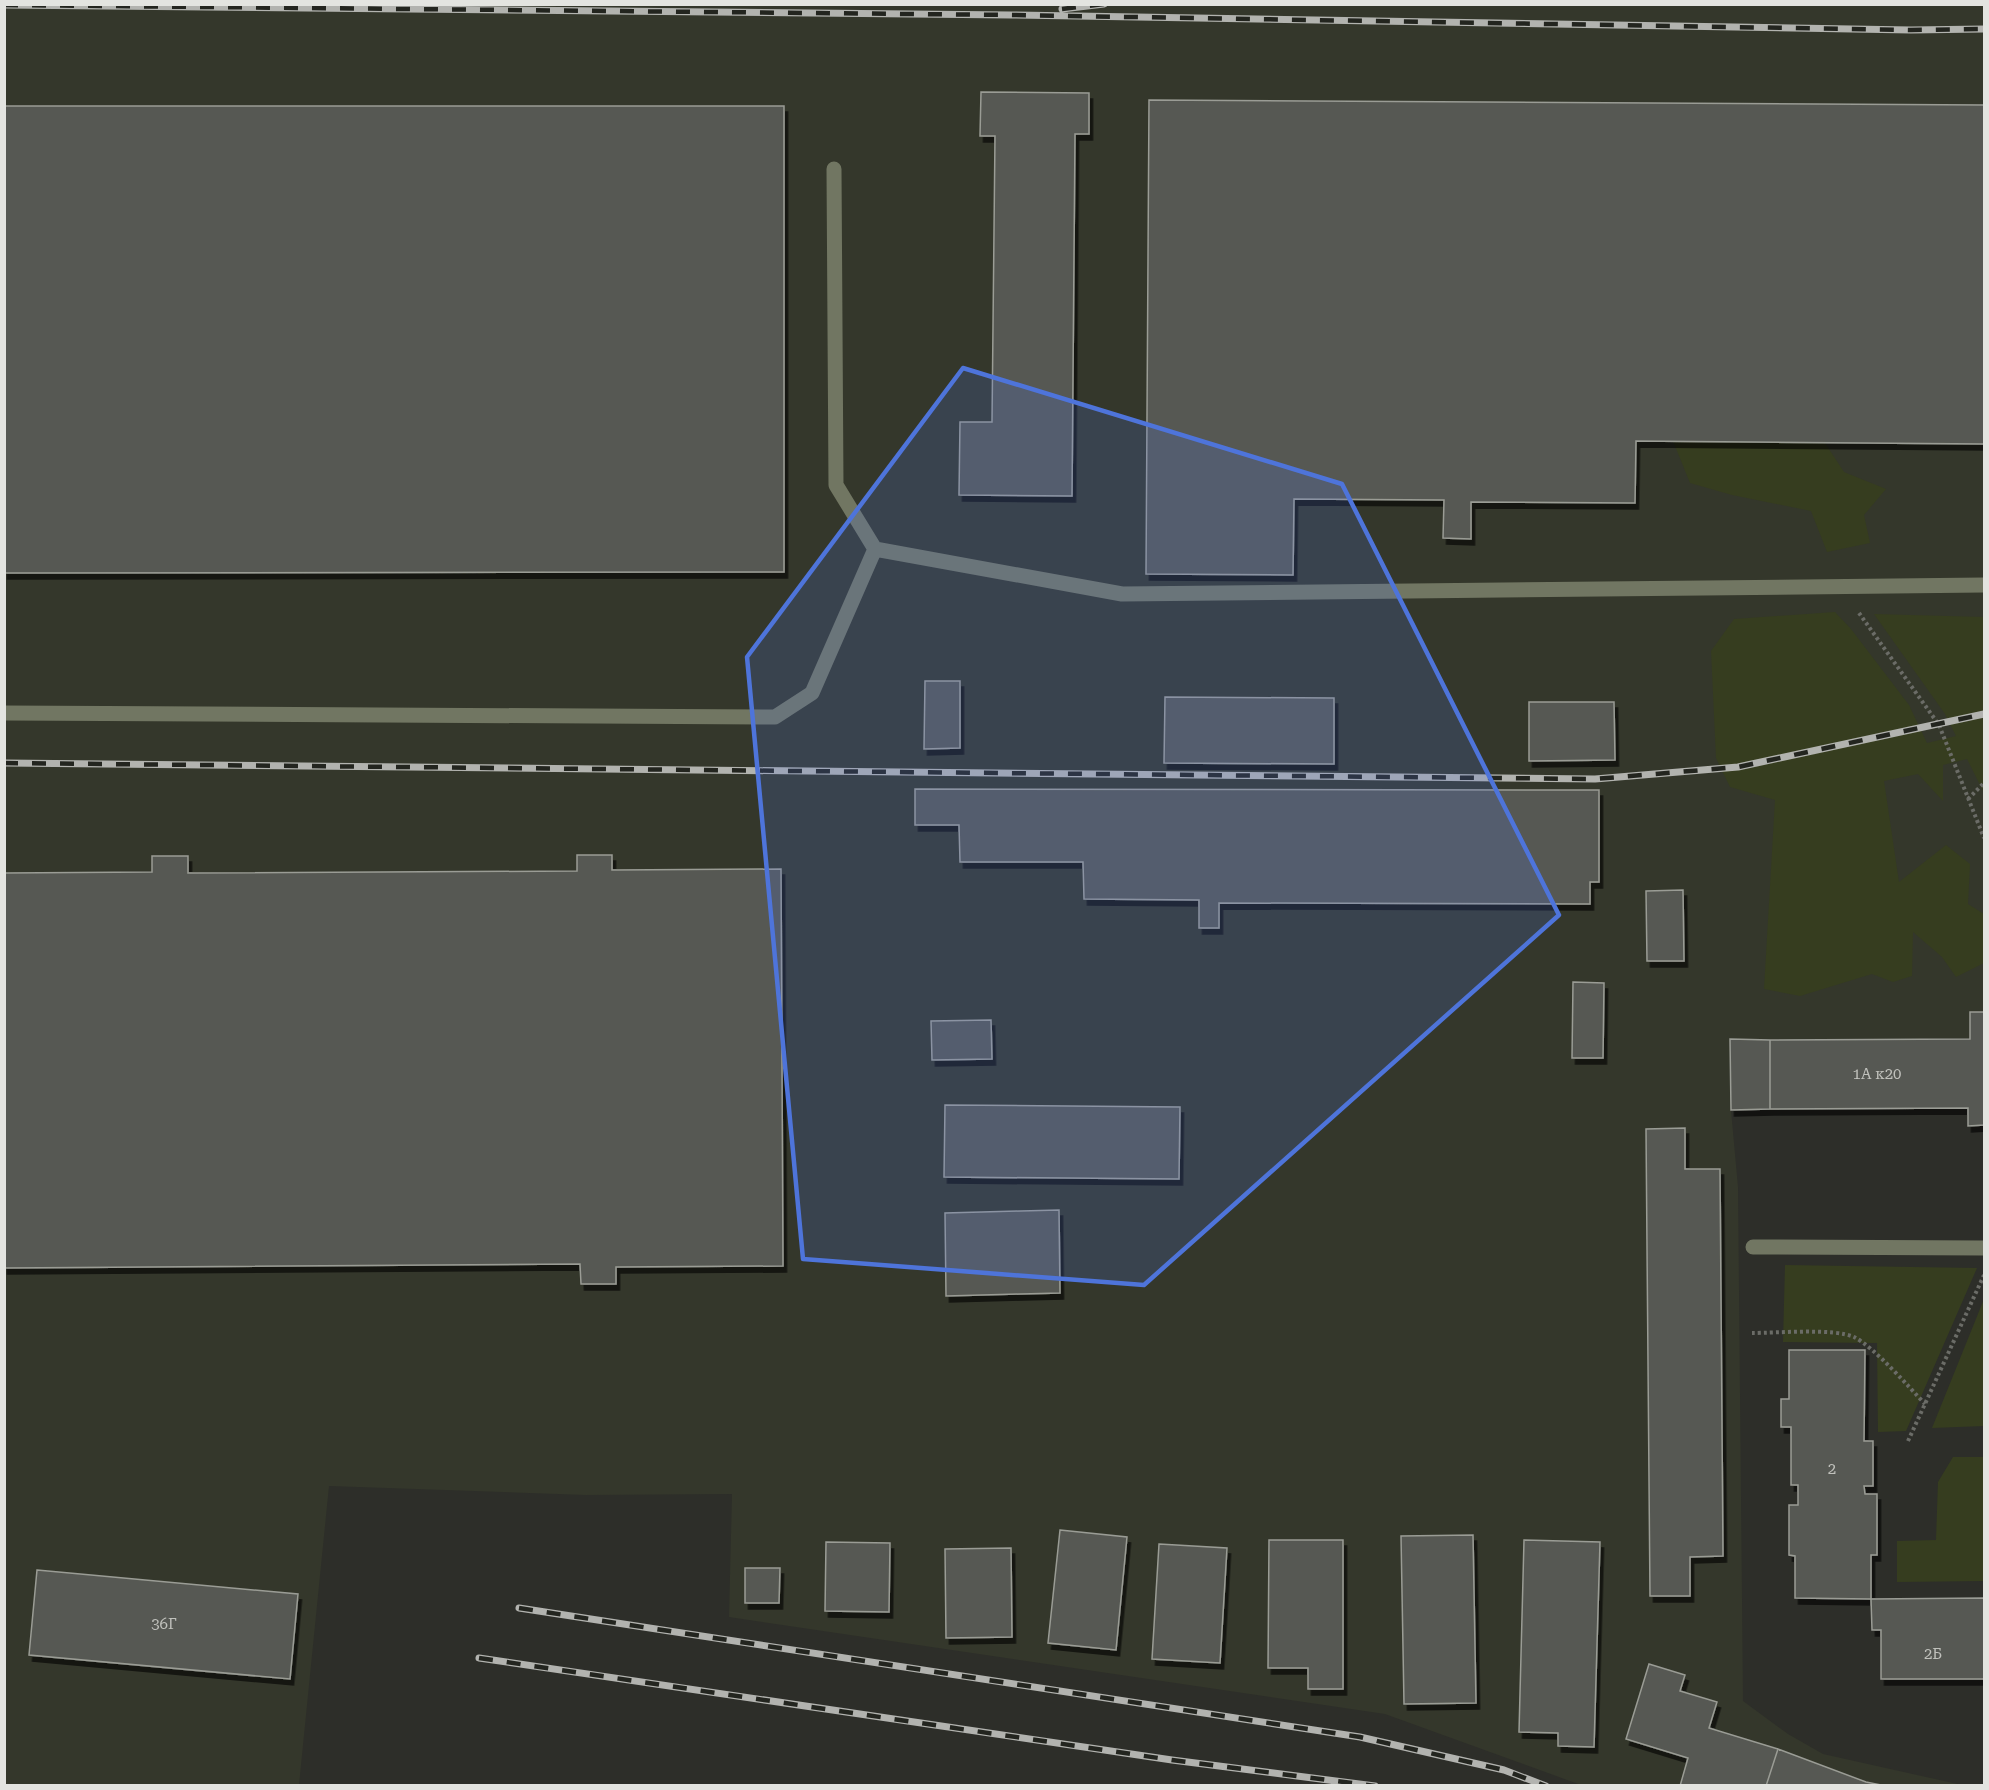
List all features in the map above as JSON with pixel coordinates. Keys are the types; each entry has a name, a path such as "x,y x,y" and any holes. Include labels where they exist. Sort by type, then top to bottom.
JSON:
{"street":[{"path":"834,169 836,485 875,549 1122,594 1984,585"},
{"path":"4,713 775,717 812,693 875,549"},
{"path":"1753,1247 1984,1248"}],"path":[{"path":"1839,585 1939,725 1984,838"},
{"path":"1968,799 1984,783"},
{"path":"1908,1441 1984,1274"},
{"path":"1752,1333 1835,1333 1855,1337 1898,1374 1925,1404"}],"highlighted area":[{"path":"963,368 1342,484 1559,915 1144,1285 803,1259 747,657"}],"shaded area":[{"path":"5,5 1984,5 1984,1125 1968,1126 1967,1108 1731,1110 1738,1187 1743,1701 1788,1734 1823,1754 1962,1785 1581,1785 1385,1714 729,1617 732,1494 586,1495 329,1486 299,1785 5,1786"}],"green space":[{"path":"1673,441 1825,443 1844,472 1886,489 1864,515 1870,543 1827,552 1811,511 1732,495 1690,483"},
{"path":"1835,612 1851,629 1909,705 1927,743 1956,736 1945,714 1874,614 1984,617 1984,793 1967,759 1943,765 1943,801 1918,774 1884,781 1899,882 1946,845 1970,864 1968,904 1984,914 1984,963 1956,977 1942,957 1913,932 1912,976 1893,982 1872,974 1800,996 1764,989 1775,800 1730,787 1716,758 1711,651 1734,619"},
{"path":"1785,1265 1977,1268 1906,1431 1878,1432 1877,1343 1783,1342"},
{"path":"1984,1299 1984,1426 1932,1428"},
{"path":"1953,1457 1984,1457 1984,1581 1897,1582 1897,1541 1936,1540 1938,1482"}],"building":[{"path":"981,92 1089,93 1089,134 1075,134 1072,496 959,495 960,422 992,422 995,136 980,136"},
{"path":"1149,100 1984,105 1984,444 1636,441 1635,503 1471,502 1471,539 1443,538 1444,500 1294,499 1293,575 1146,574"},
{"path":"4,106 784,106 784,572 4,573"},
{"path":"925,681 960,681 960,748 924,749"},
{"path":"1165,697 1334,698 1334,764 1164,763"},
{"path":"1529,702 1614,702 1615,760 1529,761"},
{"path":"915,789 1599,790 1599,882 1590,882 1590,904 1219,903 1219,928 1199,928 1199,900 1084,899 1083,862 960,862 959,825 915,825"},
{"path":"577,855 612,855 612,870 781,869 783,1266 616,1267 616,1284 581,1284 580,1264 4,1268 4,873 152,872 152,856 188,856 188,873 577,871"},
{"path":"1683,890 1684,961 1647,961 1646,891"},
{"path":"1573,982 1604,983 1603,1058 1572,1058"},
{"path":"1970,1012 1984,1012 1984,1125 1968,1126 1968,1108 1770,1109 1770,1040 1970,1039"},
{"path":"991,1020 992,1059 932,1060 931,1021"},
{"path":"1730,1039 1770,1040 1770,1109 1731,1110"},
{"path":"945,1105 1180,1107 1179,1179 944,1177"},
{"path":"1685,1128 1685,1169 1720,1169 1723,1556 1690,1557 1690,1596 1650,1596 1646,1129"},
{"path":"1059,1210 1060,1293 946,1296 945,1213"},
{"path":"1789,1350 1865,1350 1864,1441 1873,1441 1873,1486 1864,1486 1865,1494 1877,1494 1877,1555 1871,1555 1871,1599 1795,1598 1795,1556 1789,1555 1789,1505 1798,1505 1798,1485 1791,1485 1791,1427 1781,1427 1781,1399 1789,1399"},
{"path":"1060,1530 1127,1537 1116,1650 1048,1643"},
{"path":"1473,1535 1476,1703 1404,1704 1401,1536"},
{"path":"1269,1540 1343,1540 1343,1689 1308,1689 1308,1668 1268,1668"},
{"path":"1524,1540 1600,1542 1594,1747 1558,1746 1558,1733 1519,1732"},
{"path":"826,1542 890,1543 889,1612 825,1611"},
{"path":"1159,1544 1227,1548 1220,1663 1152,1659"},
{"path":"1011,1548 1012,1637 946,1638 945,1549"},
{"path":"745,1568 780,1568 779,1603 745,1603"},
{"path":"37,1570 298,1594 290,1679 29,1655"},
{"path":"1984,1598 1984,1679 1881,1679 1881,1630 1872,1630 1871,1599"},
{"path":"1649,1664 1685,1675 1680,1691 1717,1702 1709,1728 1778,1749 1766,1786 1680,1786 1688,1758 1626,1739"},
{"path":"1778,1749 1866,1782 1886,1786 1766,1786"}],"railway":[{"path":"1062,9 1104,4"},
{"path":"4,5 1011,15 1911,30 1984,29"},
{"path":"4,763 1595,779 1738,767 1984,714"},
{"path":"519,1608 1360,1737 1504,1770 1546,1786"},
{"path":"479,1658 1172,1760 1375,1786"}]}
